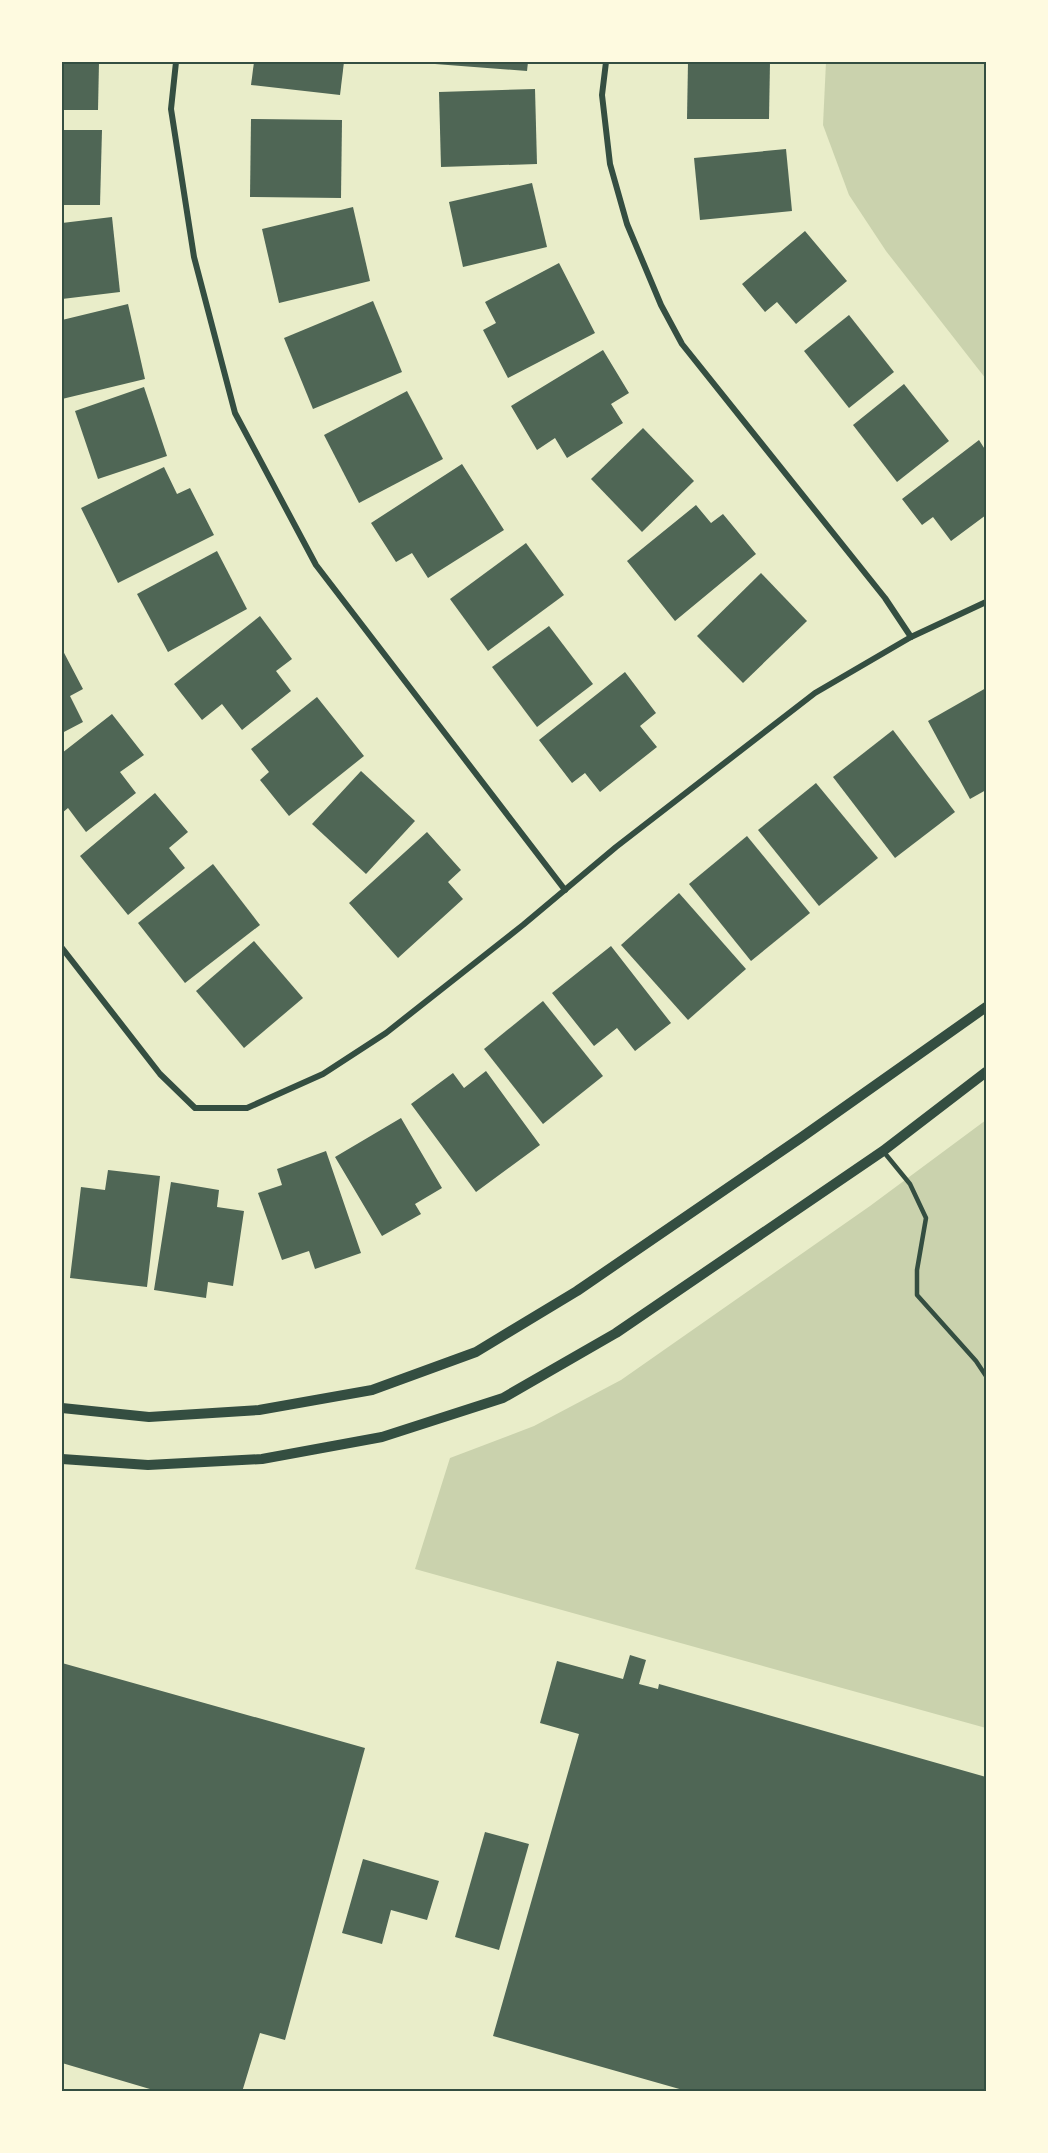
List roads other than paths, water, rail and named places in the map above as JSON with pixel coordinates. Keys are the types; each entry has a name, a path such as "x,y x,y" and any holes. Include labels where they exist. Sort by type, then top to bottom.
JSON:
{"street":[{"path":"176,62 171,109 194,257 234,413 316,565 565,890"},
{"path":"606,62 602,95 610,164 627,224 661,305 682,344 885,598 911,637"},
{"path":"62,948 160,1074 195,1108 247,1108 323,1074 386,1033 644,825 815,693 911,637 987,602"},
{"path":"62,1408 149,1416 259,1410 372,1390 476,1352 577,1291 987,1007"},
{"path":"62,1459 148,1465 262,1459 382,1437 503,1398 615,1333 883,1151 987,1072"}],"lane":[{"path":"883,1151 910,1185 926,1218 917,1270 917,1295 976,1360 987,1376"}]}
